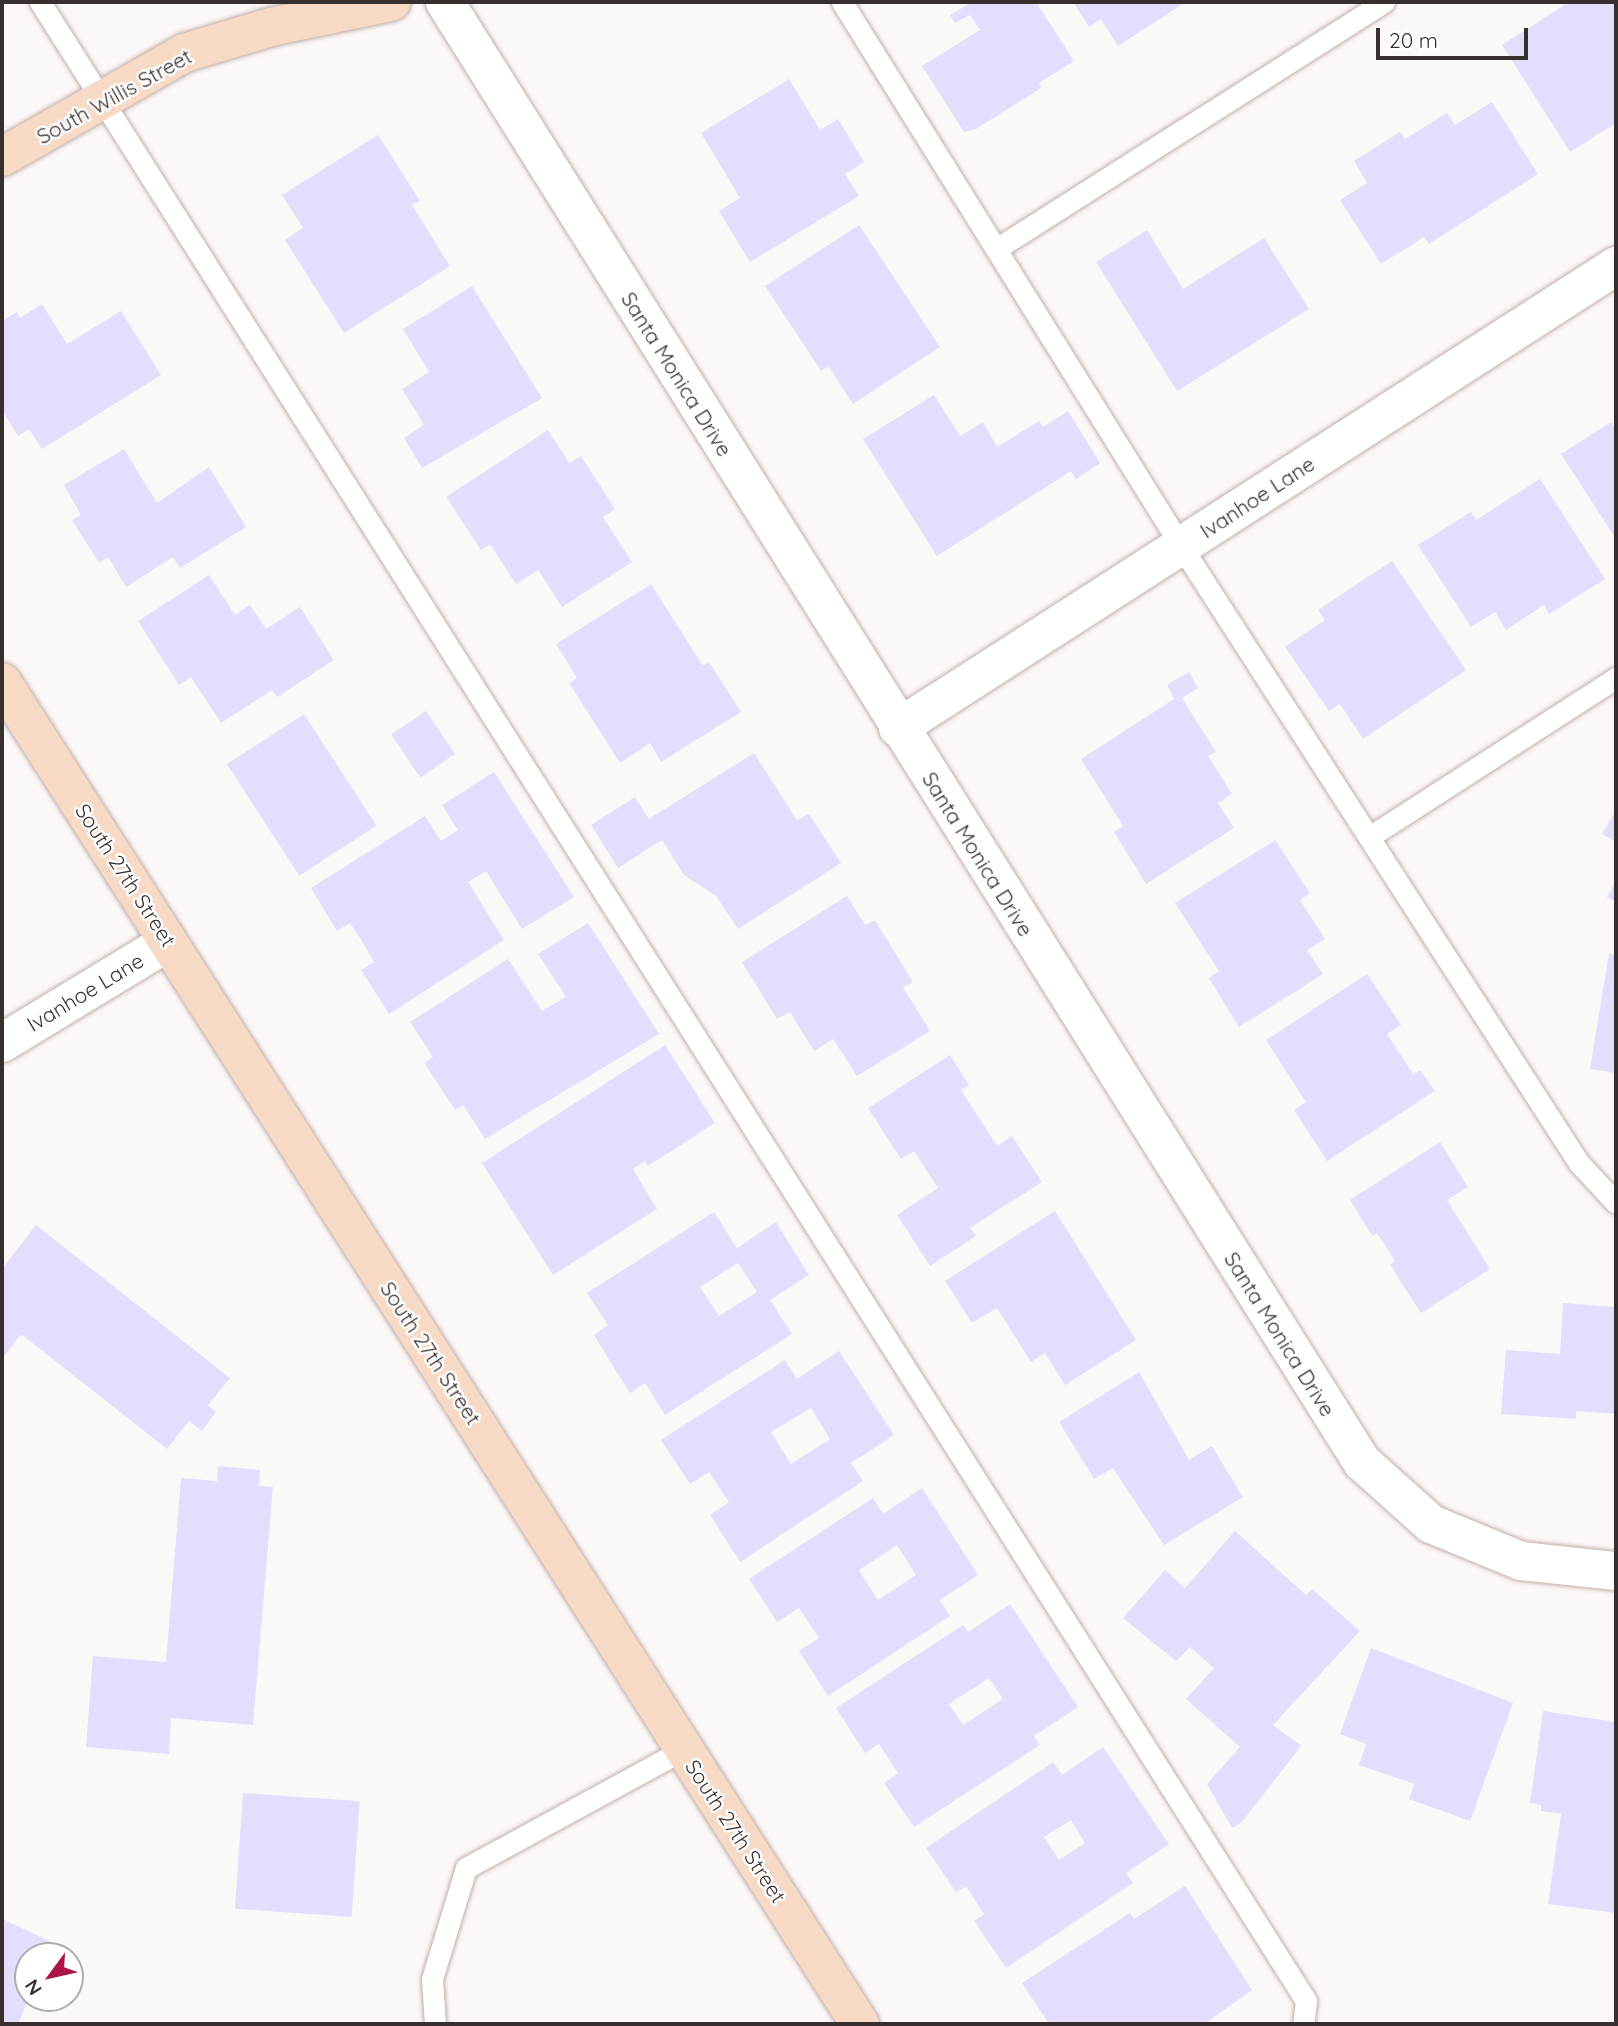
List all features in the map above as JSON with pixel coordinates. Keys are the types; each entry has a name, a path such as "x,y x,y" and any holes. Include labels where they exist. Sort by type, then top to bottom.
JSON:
{"main road":[{"name":"South Willis Street","path":"2,157 105,101 184,53 271,27 391,2"},
{"name":"South 27th Street","path":"7,703 168,942 860,2024"}],"street":[{"name":"Santa Monica Drive","path":"445,2 898,728 1362,1462 1430,1524 1521,1561 1616,1571"},
{"name":"Ivanhoe Lane","path":"898,728 1616,266"},
{"name":"Ivanhoe Lane","path":"2,1043 168,942"}],"lane":[{"path":"40,2 1306,2001 1303,2024"},
{"path":"842,2 1181,546 1579,1163 1616,1203"},
{"path":"996,249 1384,2"},
{"path":"1369,837 1616,678"},
{"path":"435,2024 432,1979 466,1868 684,1749"}],"building":[{"path":"972,2 1036,2 1074,61 1039,83 1041,88 976,129 964,132 922,66 980,30 970,15 955,23 950,15"},
{"path":"1073,2 1186,2 1118,46 1101,19 1089,27"},
{"path":"1569,2 1616,2 1616,123 1570,152 1502,45"},
{"path":"789,79 820,130 838,119 864,162 845,174 859,196 750,262 719,211 740,198 701,133"},
{"path":"1492,102 1538,174 1429,244 1424,237 1381,264 1340,200 1367,183 1354,161 1400,132 1405,139 1447,113 1455,125"},
{"path":"378,135 420,201 412,205 450,266 344,333 285,240 303,228 282,195"},
{"path":"859,225 940,347 853,404 828,366 821,371 765,286"},
{"path":"1147,230 1183,289 1264,238 1309,309 1177,391 1096,262"},
{"path":"472,286 542,398 422,468 404,438 424,425 402,389 429,372 403,329"},
{"path":"42,304 67,344 121,311 161,375 42,449 29,429 18,436 2,410 2,321 17,312 20,318"},
{"path":"934,395 960,436 983,422 997,447 1039,421 1043,427 1068,411 1100,463 1076,479 1071,471 937,556 863,439"},
{"path":"1611,422 1616,430 1616,539 1561,454"},
{"path":"548,430 569,463 581,456 615,509 603,517 632,562 562,607 538,570 516,584 490,544 481,550 446,497"},
{"path":"124,449 157,503 209,467 246,527 180,568 173,557 126,587 108,557 99,563 72,520 81,515 64,485"},
{"path":"1540,479 1605,579 1549,614 1544,605 1506,630 1495,612 1471,627 1418,545 1471,512 1476,520"},
{"path":"1392,561 1466,670 1363,739 1340,704 1329,711 1285,647 1325,620 1318,610"},
{"path":"209,575 235,615 250,605 266,629 300,607 334,660 277,697 272,690 221,723 191,677 179,685 138,621"},
{"path":"651,584 703,666 709,662 741,712 661,762 650,743 620,763 569,683 577,678 556,644"},
{"path":"1189,672 1198,688 1182,698 1216,752 1208,756 1232,794 1218,803 1234,828 1146,884 1114,832 1123,826 1081,759 1174,699 1167,685"},
{"path":"426,711 455,754 420,778 391,734"},
{"path":"304,714 376,826 299,876 227,764"},
{"path":"754,753 797,820 809,814 841,863 738,929 716,896 684,875 662,840 618,868 591,825 635,797 649,819"},
{"path":"494,772 574,897 522,929 486,871 468,882 504,940 389,1014 361,970 374,962 362,941 350,923 337,931 311,888 425,816 441,841 458,830 442,805"},
{"path":"1616,810 1616,842 1602,834"},
{"path":"1275,840 1310,893 1300,900 1325,939 1307,950 1323,974 1239,1027 1209,978 1219,971 1175,903"},
{"path":"1616,881 1616,902 1607,897"},
{"path":"847,896 865,925 875,920 913,982 903,987 930,1031 857,1076 833,1039 814,1051 790,1012 777,1019 742,962"},
{"path":"588,923 659,1034 485,1139 463,1105 455,1110 424,1063 433,1057 410,1022 508,959 542,1011 566,997 538,954"},
{"path":"1609,953 1616,955 1616,1073 1590,1069"},
{"path":"1367,974 1401,1025 1387,1034 1413,1074 1420,1070 1435,1091 1327,1161 1294,1110 1306,1102 1266,1040"},
{"path":"665,1045 715,1123 648,1166 645,1161 633,1169 657,1209 553,1275 482,1163"},
{"path":"950,1055 969,1085 961,1090 997,1146 1012,1136 1042,1182 970,1228 976,1236 930,1266 897,1215 938,1188 914,1151 901,1159 868,1108"},
{"path":"1440,1142 1468,1187 1447,1200 1490,1269 1421,1313 1390,1265 1395,1261 1377,1233 1372,1236 1350,1200"},
{"path":"1055,1211 1136,1340 1065,1385 1045,1353 1031,1362 997,1308 972,1323 945,1281"},
{"path":"714,1212 737,1248 776,1222 809,1275 770,1300 792,1334 665,1415 645,1383 630,1393 594,1335 608,1325 587,1293","holes":["738,1263 757,1292 719,1316 700,1287"]},
{"path":"36,1225 230,1378 208,1405 216,1412 202,1431 189,1421 167,1449 21,1334 2,1359 2,1269"},
{"path":"1563,1303 1616,1307 1616,1414 1576,1411 1576,1419 1501,1414 1506,1350 1560,1354"},
{"path":"839,1351 894,1435 851,1463 863,1481 740,1562 710,1515 729,1502 709,1472 690,1484 661,1440 785,1360 797,1379","holes":["811,1408 830,1439 791,1464 771,1432"]},
{"path":"1139,1372 1189,1460 1212,1446 1243,1497 1164,1545 1113,1468 1094,1479 1059,1422"},
{"path":"218,1466 260,1470 259,1486 273,1487 253,1725 171,1718 169,1754 86,1747 93,1656 166,1662 181,1478 217,1481"},
{"path":"922,1488 978,1575 940,1600 950,1616 828,1696 799,1651 819,1638 799,1608 777,1622 749,1579 873,1498 883,1514","holes":["897,1545 916,1575 878,1600 859,1570"]},
{"path":"1235,1531 1306,1595 1312,1589 1360,1631 1273,1725 1301,1746 1242,1822 1232,1828 1207,1784 1240,1747 1186,1699 1214,1668 1190,1647 1176,1661 1123,1618 1165,1570 1185,1588"},
{"path":"1010,1604 1078,1707 1034,1736 1040,1745 914,1827 884,1783 898,1773 879,1744 865,1753 836,1708 963,1625 968,1632","holes":["989,1678 1003,1699 963,1725 949,1704"]},
{"path":"1371,1648 1513,1703 1470,1821 1409,1799 1414,1784 1359,1765 1366,1744 1340,1734"},
{"path":"1543,1711 1616,1722 1616,1913 1548,1904 1561,1814 1541,1811 1541,1805 1530,1803"},
{"path":"1103,1747 1169,1844 1126,1873 1133,1883 1006,1968 974,1921 984,1914 966,1886 956,1892 926,1848 1053,1762 1062,1775","holes":["1071,1820 1085,1843 1059,1860 1044,1837"]},
{"path":"243,1793 360,1801 352,1917 235,1909"},
{"path":"1185,1886 1252,1990 1204,2024 1049,2024 1022,1983 1130,1913 1134,1919"},
{"path":"2,1919 52,1942 14,1942 14,2012 23,2012 18,2024 2,2021"}]}
